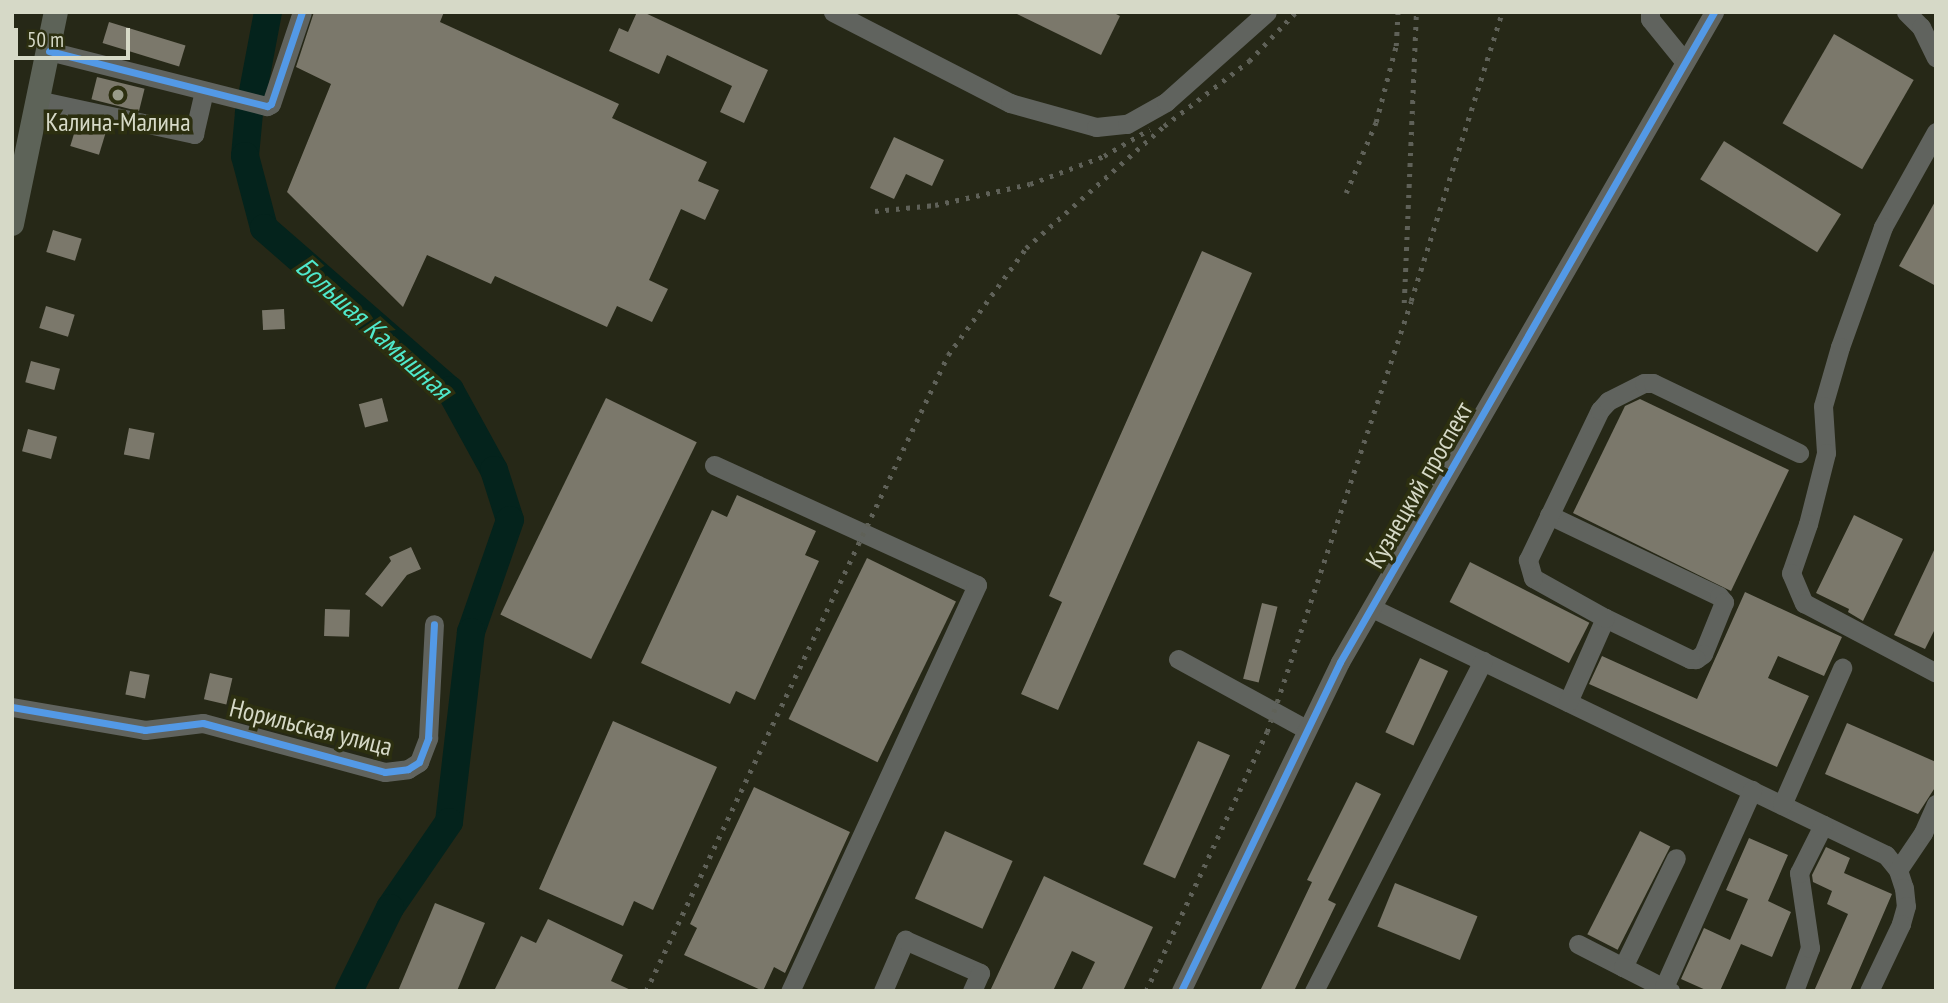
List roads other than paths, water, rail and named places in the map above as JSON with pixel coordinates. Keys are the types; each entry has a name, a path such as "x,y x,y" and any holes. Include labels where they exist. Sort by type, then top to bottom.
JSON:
{"main road":[{"path":"12,224 56,12"}],"street":[{"path":"50,51 262,105 271,104 302,12"},
{"path":"833,12 1010,103 1096,127 1127,124 1166,102 1267,12"},
{"path":"1650,12 1650,19 1685,62"},
{"name":"Кузнецкий проспект","path":"1181,991 1306,729 1371,608 1714,12"},
{"path":"1906,12 1921,27 1936,58"},
{"path":"37,100 194,134 204,91"},
{"path":"1936,132 1884,227 1840,347 1823,407 1825,453 1808,524 1791,573 1804,603 1936,673"},
{"path":"1549,515 1719,596 1724,603 1703,654 1696,659 1690,659 1605,618 1534,578 1529,572 1528,560 1549,515 1600,410 1618,394 1644,383 1663,387 1800,453"},
{"path":"714,465 977,585 790,991"},
{"path":"1371,608 1886,855 1898,870 1905,888 1906,906 1869,991"},
{"path":"1568,702 1605,618"},
{"name":"Норильская улица","path":"12,707 145,730 203,723 385,772 408,769 419,762 428,738 434,624"},
{"path":"1178,659 1306,729"},
{"path":"1314,991 1483,661"},
{"path":"1782,805 1842,668"},
{"path":"1577,944 1667,989 1752,790"},
{"path":"1898,870 1923,833 1936,804"},
{"path":"1794,991 1810,948 1799,873 1823,824"},
{"path":"1623,967 1676,858"},
{"path":"883,991 905,940 979,973 972,991"}],"waterway":[{"name":"Большая Камышная","path":"268,12 249,113 245,156 264,228 450,390 494,470 510,520 471,632 449,822 390,908 349,991"}],"railway":[{"path":"646,991 948,355 1026,248 1164,126 1249,61 1296,12"},
{"path":"1346,193 1376,122 1396,46 1398,12"},
{"path":"1404,303 1416,12"},
{"path":"1146,991 1267,732 1411,301 1502,12"},
{"path":"875,211 935,205 1030,184 1104,156 1150,129"}],"place":[{"name":"Калина-Малина","path":"118,95"}]}
